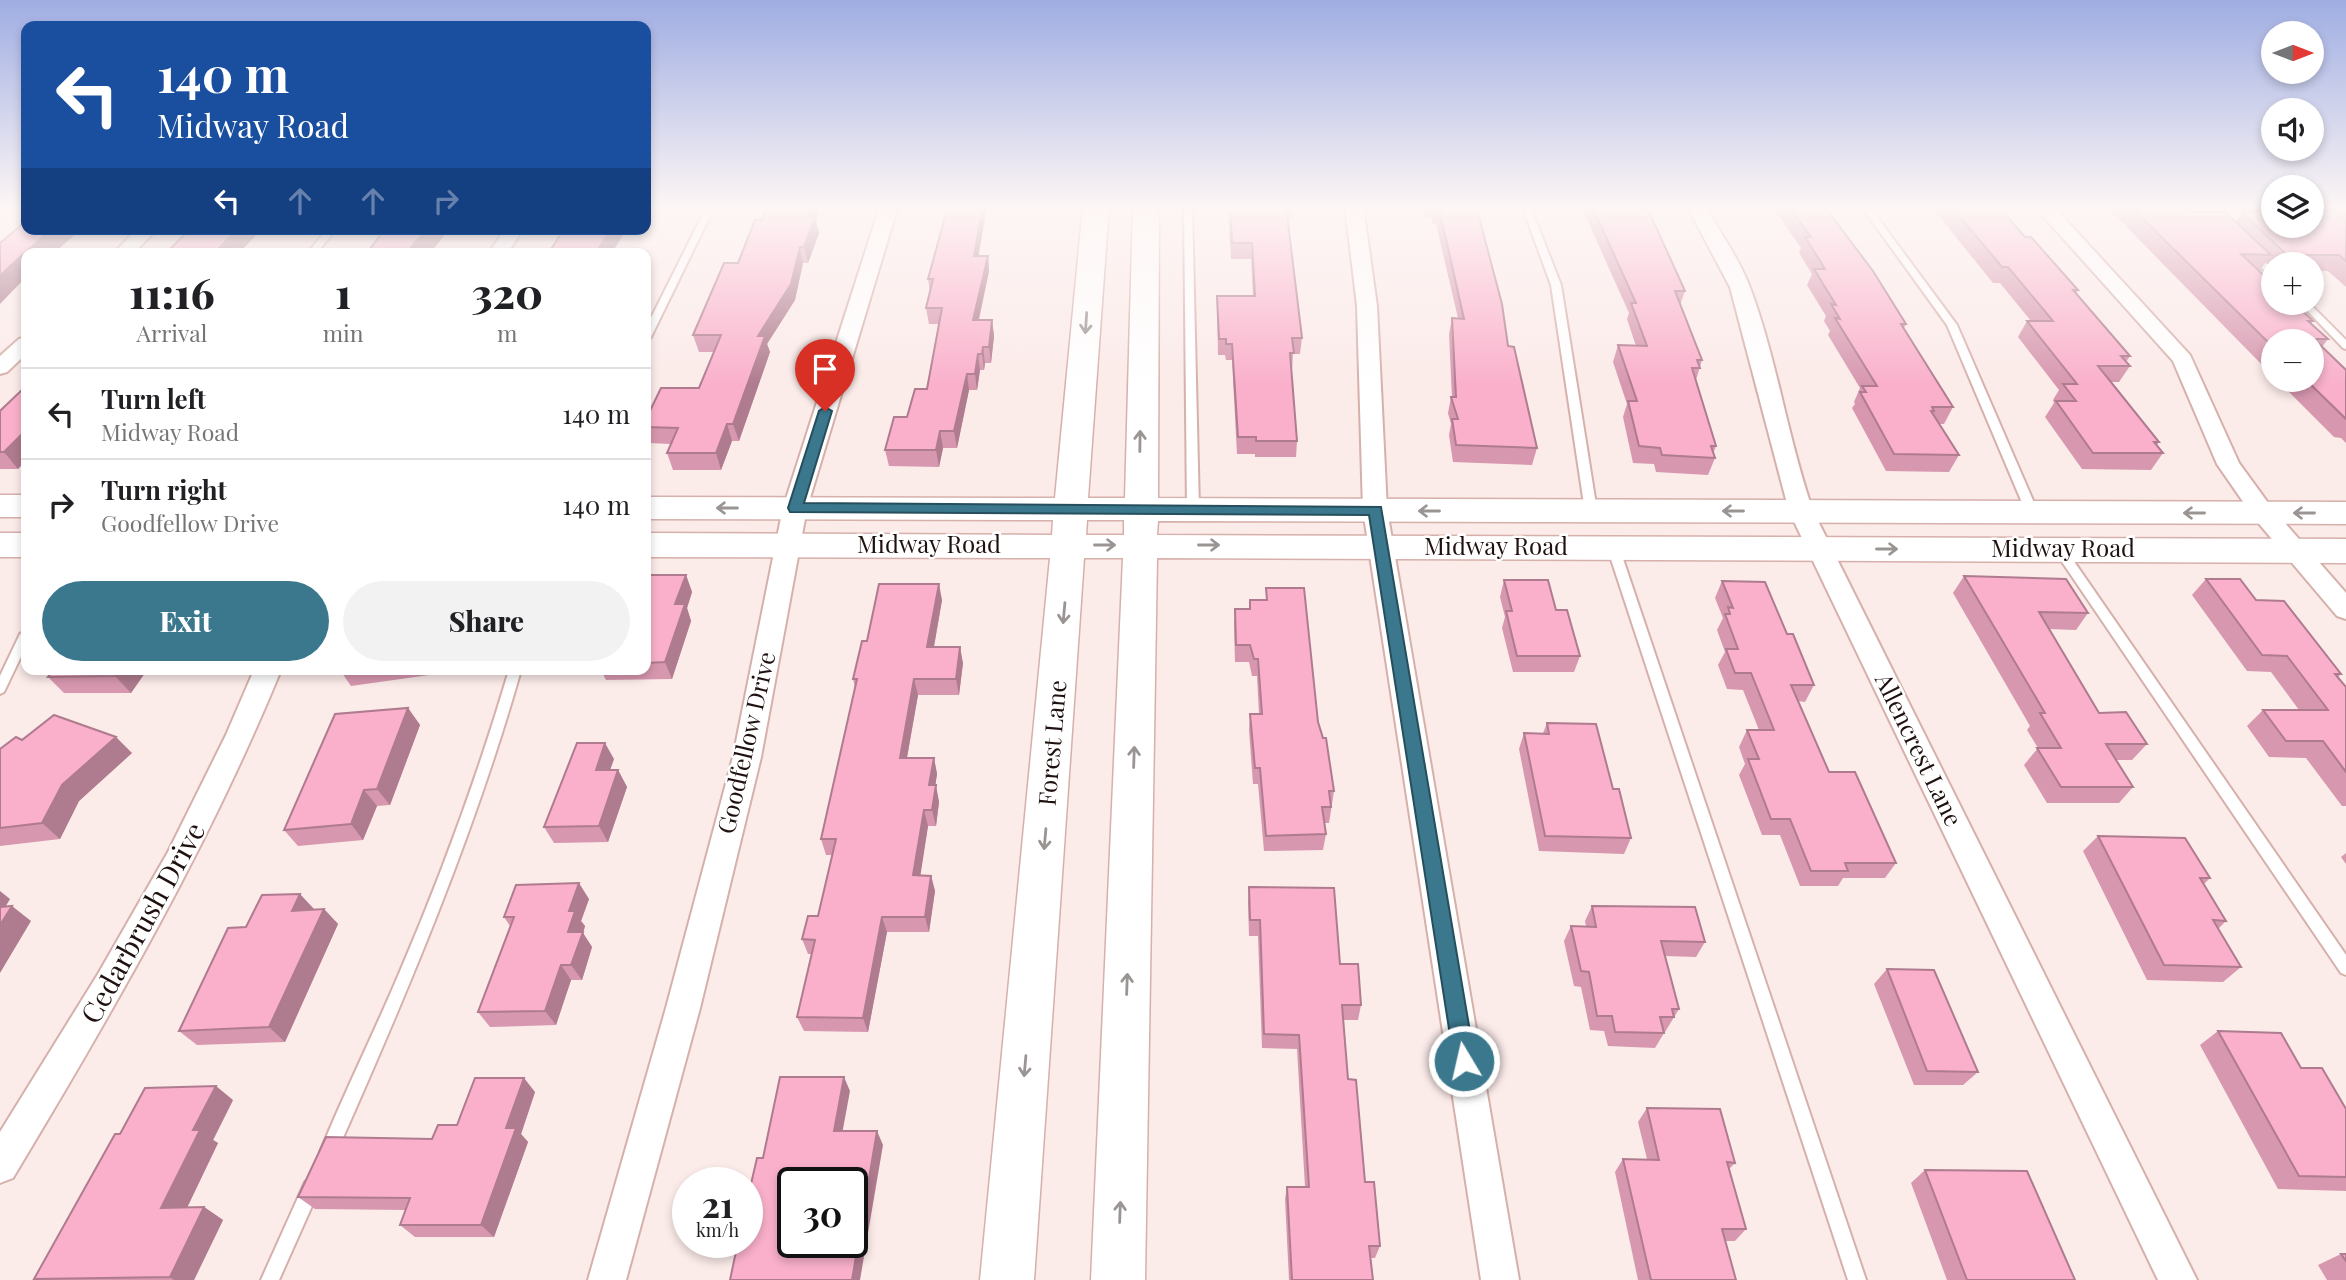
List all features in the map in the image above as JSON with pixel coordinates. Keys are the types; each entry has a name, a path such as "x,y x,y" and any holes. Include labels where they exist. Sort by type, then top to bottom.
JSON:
{"main road":[{"name":"Forest Lane","path":"1007,1280 1091,266"},
{"path":"1118,1280 1145,266"},
{"path":"0,506 21,506"},
{"name":"Midway Road","path":"651,508 795,508 1071,527"},
{"name":"Midway Road","path":"1140,527 1193,510 2346,513"},
{"name":"Midway Road","path":"651,545 789,545 1071,527 1140,527 1381,546 2346,551"},
{"path":"0,545 21,545"}],"street":[{"name":"Goodfellow Drive","path":"607,1280 683,1008 747,757 795,508 870,266"},
{"path":"1362,266 1367,306 1376,510 1500,1280"},
{"name":"Allencrest Lane","path":"1729,266 1739,284 1755,334 1787,475 1801,511 2178,1280"},
{"path":"2098,266 2183,359 2215,440 2263,513 2346,610"},
{"path":"0,368 21,348"},
{"name":"Cedarbrush Drive","path":"0,1165 82,1032 191,840 266,675"}],"lane":[{"path":"651,327 681,266"},
{"path":"1189,266 1193,510"},
{"path":"1549,266 1556,285 1591,511"},
{"path":"1909,266 1952,325 2032,512"},
{"path":"2316,315 2346,346"},
{"path":"1613,547 1857,1280"},
{"path":"2060,549 2346,968"},
{"path":"0,689 21,645"},
{"path":"270,1280 406,977 465,828 512,675"}],"building":[{"path":"0,266 10,266 10,266 0,276"},
{"path":"723,266 795,266 791,284 758,336 765,336 733,424 727,424 716,453 667,453 678,428 651,427 651,409 661,388 699,388 721,335 693,335"},
{"path":"932,266 986,266 973,320 992,320 989,347 983,347 982,354 978,354 975,374 967,374 954,431 940,431 936,450 885,450 894,417 907,417 915,389 927,389 942,308 926,308 933,279 928,279"},
{"path":"1253,266 1293,266 1302,338 1292,338 1294,353 1290,353 1297,441 1256,441 1256,437 1238,437 1232,344 1226,344 1226,339 1219,339 1217,296 1255,296"},
{"path":"1452,266 1492,266 1502,304 1508,346 1514,347 1537,448 1456,445 1452,419 1458,419 1451,397 1456,397 1452,318 1464,319"},
{"path":"1619,266 1673,266 1685,291 1675,291 1702,360 1697,360 1700,368 1692,368 1716,446 1711,446 1715,458 1662,455 1660,448 1639,446 1628,401 1637,401 1618,345 1647,346 1631,303 1636,303"},
{"path":"1823,266 1869,266 1873,271 1906,324 1901,324 1953,407 1932,407 1934,411 1931,411 1959,455 1894,454 1860,392 1866,392 1862,386 1877,386 1835,318 1840,319 1831,304 1836,305 1814,269 1825,269"},
{"path":"2056,266 2078,290 2073,290 2130,356 2121,356 2130,366 2098,366 2159,442 2154,442 2163,453 2093,453 2056,401 2076,401 2063,384 2077,384 2027,321 2053,321 2008,267 2002,267"},
{"path":"2191,266 2254,266 2261,273 2261,315 2307,315 2313,321 2308,321 2317,329 2261,329 2261,335"},
{"path":"2324,349 2346,370 2346,419 2318,392 2324,392"},
{"path":"21,391 21,435 4,452 0,452 0,411"},
{"path":"651,575 686,575 675,604 685,604 665,662 651,663"},
{"path":"1964,576 2066,579 2088,613 2039,612 2099,713 2126,712 2147,744 2106,744 2133,787 2061,787 2037,748 2061,748 2040,713 2045,713"},
{"path":"2206,579 2240,579 2256,600 2284,601 2341,674 2335,674 2346,687 2346,772 2323,741 2286,741 2263,710 2328,710 2287,656 2262,655"},
{"path":"1504,580 1548,580 1556,610 1567,610 1580,656 1517,656 1506,611 1512,611"},
{"path":"1722,581 1765,582 1787,634 1793,634 1814,685 1791,685 1829,772 1855,772 1896,863 1845,863 1848,871 1811,871 1790,819 1771,819 1748,759 1759,759 1747,730 1774,730 1751,673 1735,673 1726,649 1738,649 1725,614 1730,614 1728,607 1733,608"},
{"path":"879,584 939,584 927,647 960,647 956,679 914,679 900,758 934,758 929,785 936,785 932,810 924,810 913,875 931,876 925,917 882,917 863,1018 797,1017 815,940 802,939 808,916 818,916 836,839 821,839 857,679 853,679 862,641 867,641"},
{"path":"1266,588 1304,588 1318,722 1323,738 1326,738 1334,791 1329,791 1331,807 1322,807 1326,834 1266,836 1260,768 1255,768 1250,714 1262,714 1258,659 1254,659 1250,645 1236,645 1235,609 1250,609 1250,600 1267,600"},
{"path":"49,675 116,675 115,676 48,677"},
{"path":"408,708 377,789 364,790 351,824 284,830 335,714"},
{"path":"54,715 116,737 62,785 42,823 0,828 0,749 16,737 22,740"},
{"path":"1547,723 1596,724 1613,789 1619,789 1631,838 1545,836 1524,733 1549,734"},
{"path":"577,743 605,743 596,770 618,770 599,826 544,827"},
{"path":"2098,836 2185,838 2210,878 2200,878 2226,921 2213,920 2241,967 2164,965"},
{"path":"579,883 569,911 575,911 568,932 583,932 571,965 561,965 545,1011 478,1012 514,917 504,917 516,885"},
{"path":"1249,887 1334,888 1340,964 1358,964 1361,1005 1342,1005 1348,1079 1356,1080 1365,1182 1374,1182 1380,1246 1369,1246 1373,1280 1292,1280 1287,1187 1309,1187 1299,1035 1264,1034 1260,920 1250,920"},
{"path":"300,894 292,911 324,909 269,1027 179,1031 228,928 246,927 262,895"},
{"path":"12,906 0,925 0,907"},
{"path":"1592,906 1695,907 1705,942 1661,941 1679,1009 1672,1009 1674,1017 1660,1017 1664,1033 1615,1032 1612,1016 1597,1016 1589,972 1581,971 1571,926 1596,927"},
{"path":"1887,969 1934,970 1978,1072 1927,1071"},
{"path":"2218,1031 2281,1033 2301,1068 2322,1068 2346,1109 2346,1177 2299,1176"},
{"path":"780,1077 844,1077 834,1131 877,1131 868,1185 868,1167 777,1167 777,1258 856,1258 852,1280 730,1280 735,1258 763,1258 763,1167 755,1167 757,1158 763,1158"},
{"path":"475,1078 524,1078 506,1128 516,1128 481,1225 400,1225 410,1198 298,1197 326,1137 432,1139 438,1125 457,1125"},
{"path":"216,1086 193,1130 200,1130 161,1208 204,1207 170,1277 34,1279 115,1134 120,1134 145,1088"},
{"path":"1647,1108 1720,1109 1735,1163 1727,1162 1746,1229 1722,1229 1736,1280 1651,1280 1623,1159 1659,1160"},
{"path":"1925,1170 2027,1171 2075,1280 1967,1280"}],"route":[{"path":"825,411 795,508 1376,510 1464,1061"}]}
